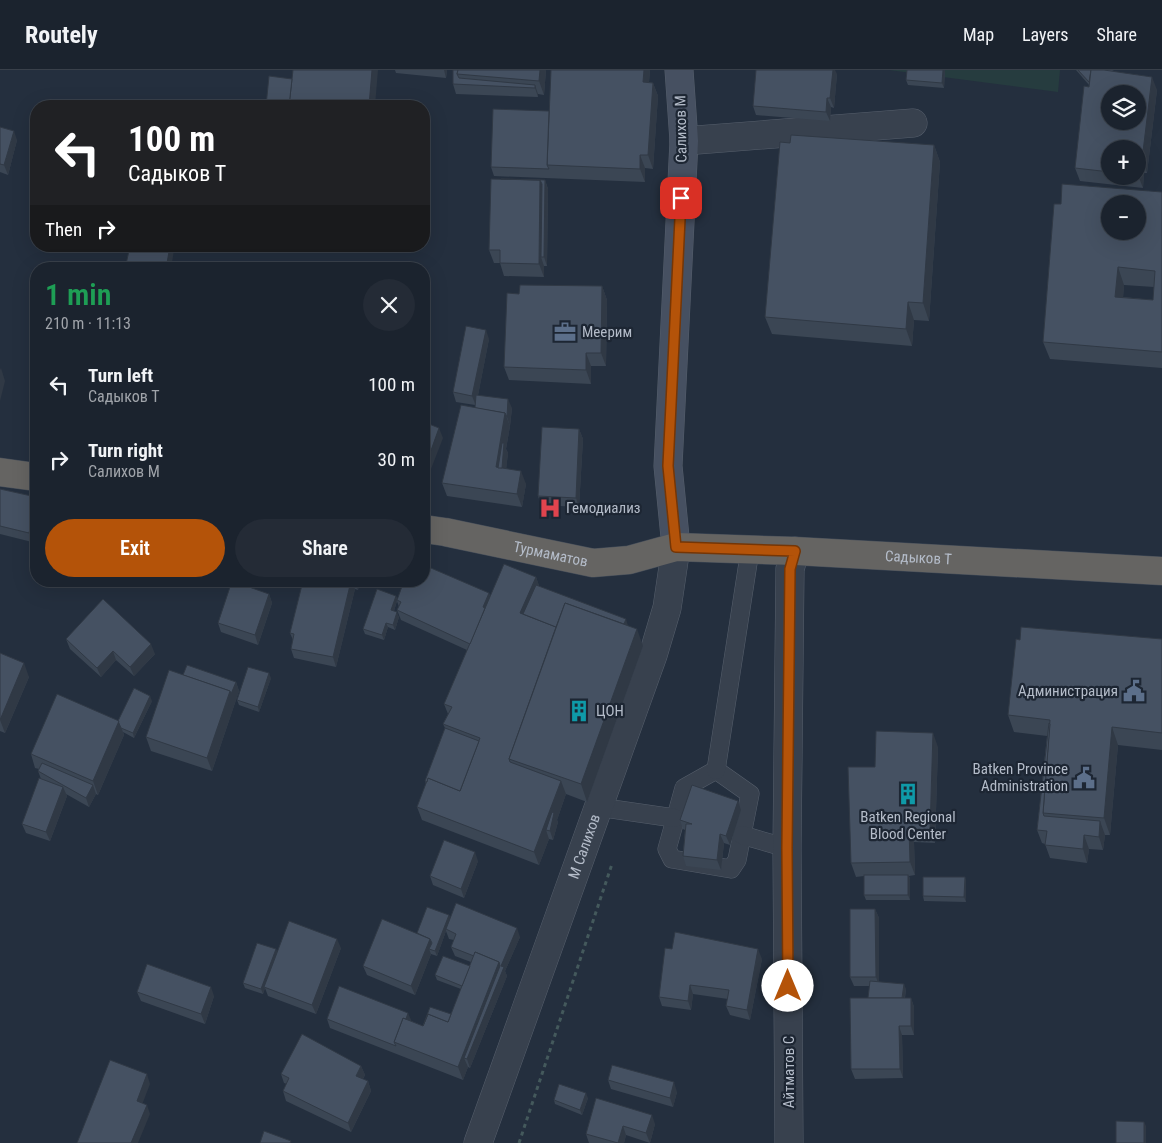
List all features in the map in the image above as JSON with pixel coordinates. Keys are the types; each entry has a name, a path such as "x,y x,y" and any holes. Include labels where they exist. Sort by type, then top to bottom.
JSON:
{"highway":[{"path":"0,472 30,476"},
{"name":"Турмаматов","path":"430,530 593,563 629,560 676,547"},
{"name":"Садыков Т","path":"676,547 795,551 1162,571"}],"main road":[{"name":"Салихов М","path":"676,547 668,466 684,141 679,70"}],"street":[{"path":"684,141 913,123"},
{"name":"М Салихов","path":"478,1143 653,655 666,608 676,547"},
{"name":"Айтматов С","path":"789,1143 787,848 790,569 795,551"}],"lane":[{"path":"716,770 750,550"},
{"path":"716,770 750,794 737,860 730,869 672,859 667,849 674,818 684,788 716,770"},
{"path":"598,807 674,818"},
{"path":"742,835 787,848"}],"path":[{"path":"519,1143 613,859"}],"green space":[{"path":"889,70 1060,70 1058,92"}],"building":[{"path":"293,70 372,70 370,100 290,100"},
{"path":"453,70 458,70 459,78 535,85 535,88 453,84"},
{"path":"458,70 540,70 539,81 457,74"},
{"path":"551,70 644,70 643,82 653,83 648,155 640,155 640,169 547,165"},
{"path":"756,70 833,70 830,98 827,98 826,112 753,106"},
{"path":"907,70 943,70 942,83 906,80"},
{"path":"1078,70 1091,70 1089,82"},
{"path":"1091,70 1152,77 1146,127 1146,85 1101,85 1101,130 1146,130 1144,140 1101,140 1101,171 1075,168 1084,86 1089,87"},
{"path":"269,76 292,79 290,100 267,100"},
{"path":"493,109 549,111 547,165 549,169 491,167"},
{"path":"0,127 14,131 4,165 0,164"},
{"path":"791,135 934,145 923,303 908,302 906,329 765,317 780,142 790,143"},
{"path":"491,179 540,180 539,264 500,263 500,250 489,250"},
{"path":"501,179 545,180 544,257 541,257 542,184 540,180"},
{"path":"1062,184 1162,192 1162,352 1043,342 1054,204 1061,204","holes":["1118,267 1155,271 1153,300 1115,297"]},
{"path":"129,252 169,252 167,262 127,262"},
{"name":"Меерим","path":"520,285 602,286 601,353 586,353 586,370 504,367 507,293 519,294"},
{"path":"466,326 486,330 472,396 453,392"},
{"path":"476,395 508,399 507,417 505,413 475,408"},
{"path":"461,405 505,413 496,467 521,471 517,494 442,483"},
{"path":"430,424 439,428 430,453"},
{"path":"542,427 579,429 576,498 538,496"},
{"path":"502,443 504,443 502,468 498,468"},
{"path":"0,489 30,496 29,533 0,526"},
{"path":"504,564 536,577 520,613 556,627 509,759 510,762 561,781 534,852 417,807 428,778 460,791 480,738 443,724 452,707 444,704"},
{"path":"430,568 489,593 470,644 397,610 401,602 397,600 402,587 430,587"},
{"path":"536,585 626,619 624,624 565,603 556,627 523,614"},
{"path":"230,587 249,587 269,594 255,635 218,623"},
{"path":"302,587 350,587 333,657 291,649 294,634 290,633"},
{"path":"377,589 396,596 391,610 397,612 393,625 386,623 382,635 363,629"},
{"path":"103,599 151,644 130,667 113,651 97,668 66,639"},
{"name":"ЦОН","path":"565,603 637,629 581,784 509,759"},
{"name":"Batken Province Administration","path":"1021,627 1162,639 1162,733 1112,727 1104,818 1043,813 1050,720 1008,715 1016,639 1020,640"},
{"path":"0,653 24,663 0,720"},
{"path":"187,665 236,682 231,694 230,691 183,675"},
{"path":"248,667 269,673 258,707 237,700"},
{"path":"169,670 230,691 207,758 146,737"},
{"path":"134,688 150,696 133,733 121,728 118,721"},
{"path":"57,694 119,721 93,781 31,754"},
{"path":"1049,723 1043,813 1044,816 1100,821 1099,837 1084,835 1083,849 1045,845 1047,831 1037,830"},
{"path":"445,728 479,741 460,791 428,778 427,782 425,781"},
{"path":"876,731 933,733 930,830 909,829 910,862 851,863 848,767 875,767"},
{"path":"42,763 93,785 86,798 38,771"},
{"path":"39,778 63,787 46,832 22,824"},
{"path":"692,785 738,801 726,836 720,834 717,860 683,856 686,824 692,824 680,820"},
{"path":"552,812 554,813 550,831 546,830"},
{"path":"444,840 475,852 461,889 430,876"},
{"path":"864,875 908,875 908,895 864,895"},
{"path":"923,877 965,877 964,897 923,896"},
{"path":"456,903 517,928 501,966 504,967 467,1059 464,1058 500,966 499,962 475,952 474,956 451,947 456,934 446,929"},
{"path":"427,907 449,915 435,951 429,949 432,943 430,939 417,933"},
{"path":"850,909 875,909 876,977 850,977"},
{"path":"382,919 430,939 411,986 363,966"},
{"path":"289,921 337,939 312,1005 264,987"},
{"path":"675,932 758,949 747,1010 726,1006 729,990 690,985 688,1001 659,997 665,948 672,949"},
{"path":"257,943 276,949 261,989 243,983"},
{"path":"475,952 499,962 458,1067 394,1042 403,1018 423,1026 428,1014 448,1022"},
{"path":"443,956 470,966 462,986 435,975"},
{"path":"147,964 211,987 201,1014 137,992"},
{"path":"870,981 904,984 902,998 868,998"},
{"path":"339,986 408,1013 406,1019 403,1018 394,1042 396,1046 327,1019"},
{"path":"850,998 911,998 911,1026 899,1026 900,1069 851,1069"},
{"path":"430,1007 451,1014 448,1022 428,1014 423,1026"},
{"path":"302,1034 361,1066 356,1076 368,1081 348,1123 283,1091 289,1078 281,1074"},
{"path":"110,1060 147,1074 137,1101 147,1105 131,1143 77,1143"},
{"path":"612,1065 674,1082 670,1098 608,1080"},
{"path":"559,1084 586,1093 580,1110 554,1100"},
{"path":"596,1098 652,1115 646,1133 623,1126 618,1143 586,1134"},
{"path":"1116,1121 1144,1122 1144,1143 1116,1143"},
{"path":"264,1131 291,1141 290,1143 260,1143"}],"place":[{"name":"Меерим","path":"565,332"},
{"name":"Гемодиализ","path":"550,508"},
{"name":"Администрация","path":"1134,691"},
{"name":"ЦОН","path":"579,711"},
{"name":"Batken Province Administration","path":"1084,778"},
{"name":"Batken Regional Blood Center","path":"908,794"}],"route":[{"path":"681,198 668,466 676,547 795,551 790,569 787,848 788,986"}]}
